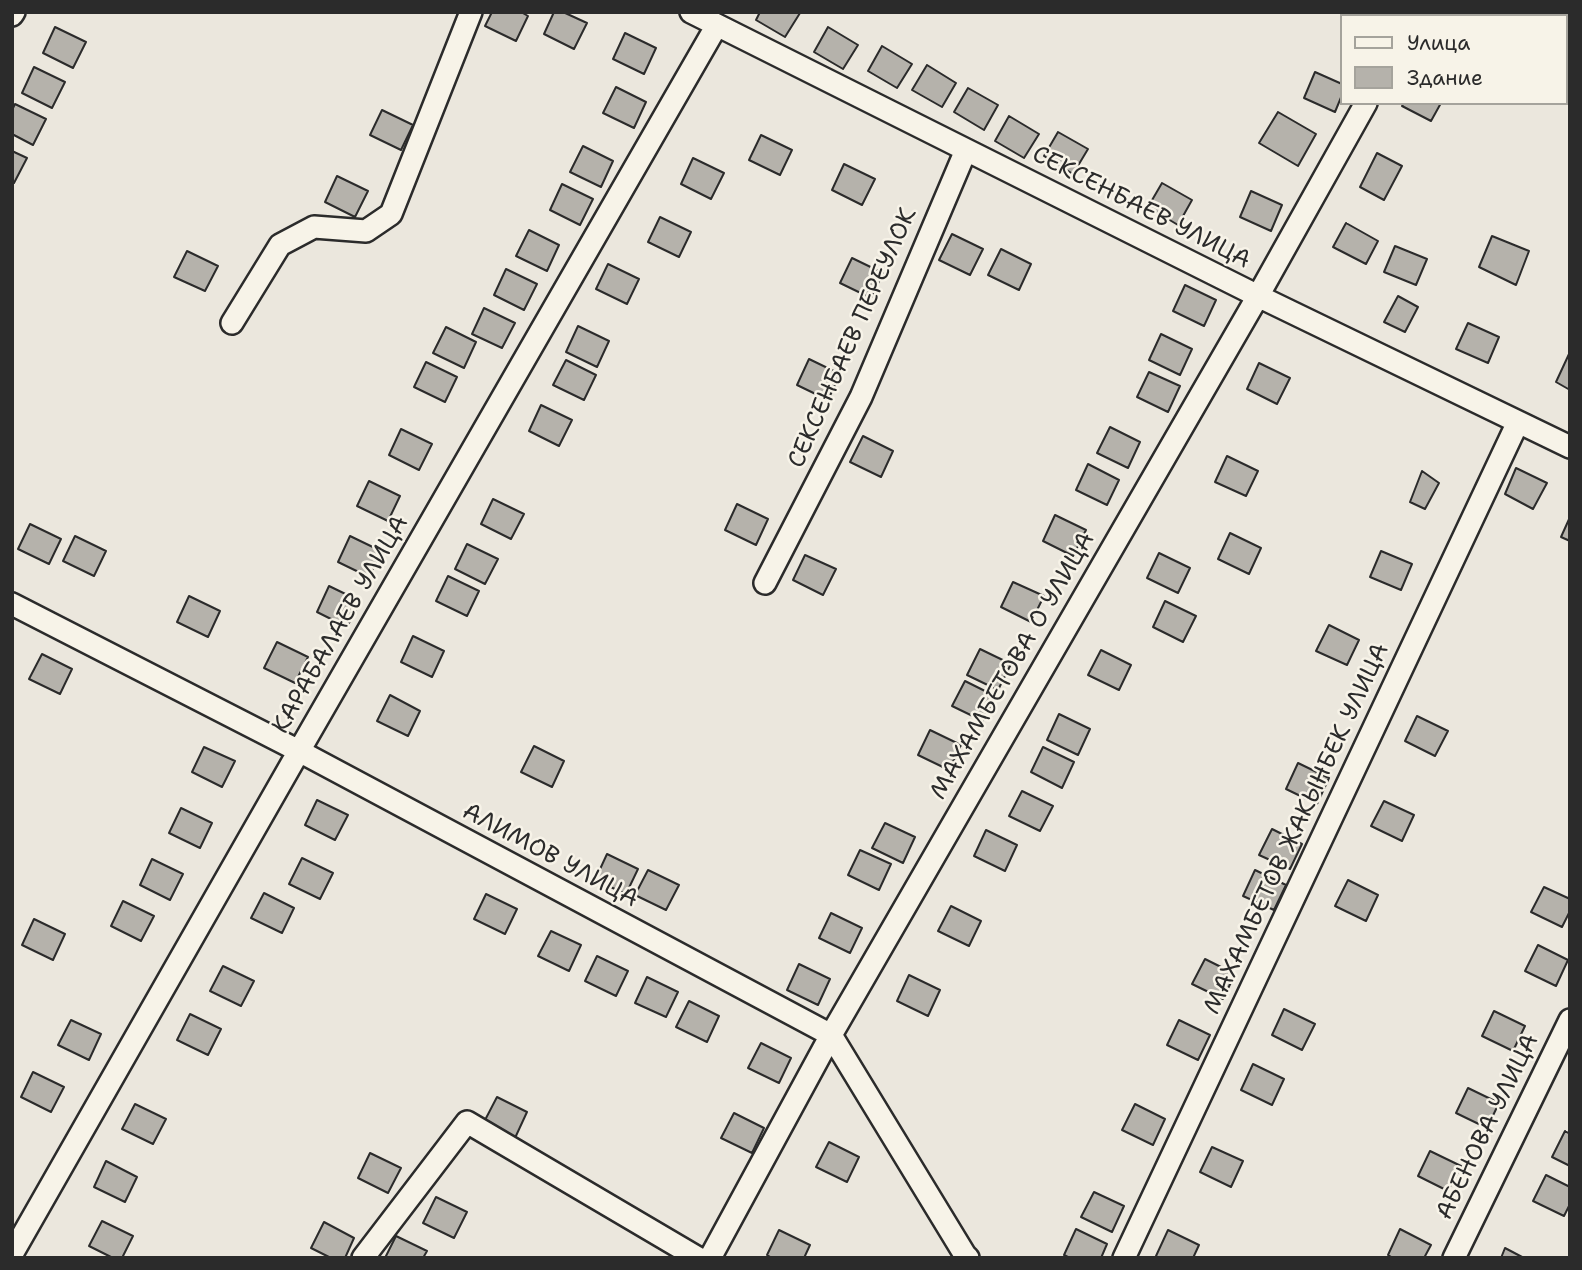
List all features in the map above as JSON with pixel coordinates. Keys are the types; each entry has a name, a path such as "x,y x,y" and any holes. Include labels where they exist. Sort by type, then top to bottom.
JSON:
{"street":[{"path":"232,323 280,245 314,227 366,231 391,214 471,12"},
{"name":"СЕКСЕНБАЕВ УЛИЦА","path":"691,12 1258,296 1570,447"},
{"name":"КАРАБАЛАЕВ УЛИЦА","path":"12,1254 718,25"},
{"name":"МАХАМБЕТОВА О УЛИЦА","path":"710,1258 831,1035 1258,296 1365,105"},
{"name":"СЕКСЕНБАЕВ ПЕРЕУЛОК","path":"765,583 861,397 966,150"},
{"name":"МАХАМБЕТОВ ЖАКЫНБЕК УЛИЦА","path":"1124,1258 1518,422"},
{"name":"АЛИМОВ УЛИЦА","path":"12,604 299,751 831,1035"},
{"name":"АБЕНОВА УЛИЦА","path":"1454,1258 1570,1020"},
{"path":"831,1035 968,1258"},
{"path":"363,1258 467,1122 698,1258"}],"building":[{"path":"492,12 521,12 528,16 516,41 485,26"},
{"path":"554,12 563,12 587,23 574,49 544,34"},
{"path":"760,12 800,13 785,37 756,20"},
{"path":"55,27 86,42 73,68 43,53"},
{"path":"828,27 858,45 843,69 814,52"},
{"path":"625,33 656,48 644,74 613,59"},
{"path":"882,46 912,64 897,88 868,71"},
{"path":"927,65 956,83 942,107 912,90"},
{"path":"34,67 65,82 52,108 22,93"},
{"path":"1315,72 1340,83 1340,100 1335,112 1304,98"},
{"path":"616,87 646,102 634,128 603,113"},
{"path":"968,88 998,105 984,130 954,112"},
{"path":"15,104 46,119 33,145 12,134 12,110"},
{"path":"1403,105 1440,105 1431,121"},
{"path":"382,110 413,125 401,150 370,135"},
{"path":"1278,112 1316,134 1298,166 1259,143"},
{"path":"1009,116 1039,134 1024,158 995,141"},
{"path":"1058,132 1088,149 1073,174 1044,156"},
{"path":"761,135 792,150 780,175 749,160"},
{"path":"583,146 613,161 601,187 570,172"},
{"path":"12,151 27,158 14,183 12,182"},
{"path":"1377,153 1402,166 1384,200 1360,187"},
{"path":"693,158 724,173 711,199 681,184"},
{"path":"844,164 875,179 862,205 832,190"},
{"path":"337,176 368,191 355,217 325,202"},
{"path":"1162,183 1192,200 1178,225 1148,207"},
{"path":"562,184 593,199 580,225 550,210"},
{"path":"1251,191 1282,205 1271,231 1240,217"},
{"path":"660,217 691,232 679,257 648,242"},
{"path":"1346,223 1378,241 1366,264 1333,247"},
{"path":"529,230 559,245 547,271 516,256"},
{"path":"952,234 983,249 970,275 939,260"},
{"path":"1492,236 1529,251 1516,285 1479,267"},
{"path":"1395,246 1427,259 1416,285 1384,272"},
{"path":"1001,249 1031,264 1019,290 988,275"},
{"path":"187,251 218,266 205,291 174,277"},
{"path":"852,258 883,273 871,298 840,283"},
{"path":"608,264 639,279 627,304 596,289"},
{"path":"506,269 537,284 524,310 494,295"},
{"path":"1185,285 1216,300 1204,326 1173,311"},
{"path":"1398,296 1418,307 1405,332 1384,322"},
{"path":"484,308 515,323 502,348 472,334"},
{"path":"1468,323 1499,337 1488,363 1456,349"},
{"path":"578,326 609,341 597,367 566,352"},
{"path":"446,327 476,342 464,368 433,353"},
{"path":"1161,334 1192,349 1180,375 1149,360"},
{"path":"1570,354 1570,390 1556,382"},
{"path":"809,359 840,374 828,400 797,385"},
{"path":"566,360 596,375 584,400 553,385"},
{"path":"426,362 457,377 445,402 414,387"},
{"path":"1259,363 1290,378 1277,404 1247,389"},
{"path":"1149,372 1180,386 1168,412 1137,397"},
{"path":"541,405 572,420 559,446 529,431"},
{"path":"1110,427 1140,442 1128,468 1097,453"},
{"path":"401,429 432,444 419,470 389,455"},
{"path":"863,436 893,451 881,477 850,462"},
{"path":"1227,456 1258,471 1246,496 1215,482"},
{"path":"1088,464 1119,480 1107,505 1076,490"},
{"path":"1516,468 1547,483 1533,509 1505,494"},
{"path":"1422,471 1439,483 1425,509 1410,502"},
{"path":"369,481 400,496 388,521 357,506"},
{"path":"493,499 524,514 511,539 481,524"},
{"path":"737,504 768,519 756,545 725,530"},
{"path":"1055,515 1086,530 1073,556 1043,541"},
{"path":"1570,517 1570,541 1561,537"},
{"path":"30,524 61,539 49,564 18,549"},
{"path":"1230,533 1261,548 1249,574 1218,559"},
{"path":"75,536 106,551 94,576 63,561"},
{"path":"350,536 381,551 369,577 338,562"},
{"path":"467,544 498,559 485,584 455,569"},
{"path":"1381,551 1412,564 1401,590 1370,577"},
{"path":"1159,553 1190,568 1178,593 1147,578"},
{"path":"805,555 836,569 823,595 793,580"},
{"path":"448,576 479,591 467,616 436,601"},
{"path":"1013,582 1044,596 1031,622 1001,607"},
{"path":"329,586 360,601 347,627 317,612"},
{"path":"189,596 220,611 208,637 177,622"},
{"path":"1165,601 1196,616 1183,642 1153,627"},
{"path":"1329,625 1359,640 1347,665 1316,651"},
{"path":"413,636 444,651 432,677 401,662"},
{"path":"277,642 308,657 295,683 264,668"},
{"path":"980,649 1011,664 998,690 967,675"},
{"path":"1101,650 1131,665 1119,690 1088,675"},
{"path":"42,654 72,669 60,694 29,679"},
{"path":"965,681 995,696 983,721 952,706"},
{"path":"390,695 420,711 408,736 377,721"},
{"path":"1059,714 1090,729 1078,755 1047,740"},
{"path":"1417,716 1448,731 1435,756 1405,741"},
{"path":"930,730 961,745 949,770 918,755"},
{"path":"534,746 564,761 552,787 521,772"},
{"path":"204,747 235,761 222,787 192,772"},
{"path":"1043,747 1074,762 1062,788 1031,772"},
{"path":"1298,763 1329,778 1317,804 1286,789"},
{"path":"1022,791 1053,806 1040,831 1009,816"},
{"path":"317,800 348,815 335,840 305,825"},
{"path":"1384,801 1414,815 1402,841 1371,826"},
{"path":"181,808 212,823 200,848 169,833"},
{"path":"885,823 915,837 903,863 872,848"},
{"path":"1272,829 1302,844 1290,869 1259,855"},
{"path":"986,830 1017,845 1005,871 974,856"},
{"path":"860,850 891,864 879,890 848,875"},
{"path":"607,854 638,869 626,894 595,880"},
{"path":"302,858 333,873 320,899 289,884"},
{"path":"152,859 183,874 170,900 140,885"},
{"path":"648,870 679,885 666,910 635,895"},
{"path":"1255,870 1286,885 1274,910 1243,896"},
{"path":"1348,880 1378,895 1366,921 1335,906"},
{"path":"1544,887 1570,899 1570,911 1562,927 1531,912"},
{"path":"264,893 294,908 282,933 251,918"},
{"path":"486,894 517,909 505,934 474,919"},
{"path":"123,901 154,916 141,941 111,926"},
{"path":"951,906 981,921 969,946 938,931"},
{"path":"831,913 862,928 850,953 819,938"},
{"path":"34,919 65,934 53,960 22,945"},
{"path":"551,931 581,945 569,971 538,956"},
{"path":"1538,945 1568,960 1556,986 1525,971"},
{"path":"597,956 628,971 616,996 585,981"},
{"path":"1205,959 1235,974 1223,999 1192,984"},
{"path":"799,964 830,979 818,1005 787,990"},
{"path":"223,966 254,981 241,1006 210,991"},
{"path":"909,975 940,990 928,1016 897,1001"},
{"path":"647,977 678,992 666,1017 635,1003"},
{"path":"689,1001 719,1016 707,1042 676,1027"},
{"path":"1284,1009 1315,1024 1302,1050 1272,1035"},
{"path":"1494,1011 1525,1026 1513,1051 1482,1036"},
{"path":"190,1014 221,1029 208,1055 177,1040"},
{"path":"71,1020 101,1034 89,1060 58,1045"},
{"path":"1179,1020 1210,1035 1198,1060 1167,1045"},
{"path":"761,1043 791,1058 779,1083 748,1068"},
{"path":"1253,1064 1284,1079 1272,1105 1241,1090"},
{"path":"33,1072 64,1087 51,1112 21,1097"},
{"path":"1468,1088 1499,1103 1487,1128 1456,1113"},
{"path":"497,1097 527,1112 515,1138 484,1122"},
{"path":"135,1104 166,1119 153,1144 122,1129"},
{"path":"1135,1104 1165,1119 1153,1145 1122,1130"},
{"path":"734,1113 764,1128 752,1153 721,1138"},
{"path":"1565,1131 1570,1134 1570,1166 1552,1157"},
{"path":"829,1142 859,1157 847,1182 816,1167"},
{"path":"1212,1147 1243,1161 1231,1187 1200,1172"},
{"path":"1430,1151 1461,1166 1448,1191 1418,1176"},
{"path":"370,1153 401,1168 388,1193 358,1178"},
{"path":"106,1161 137,1177 125,1202 94,1187"},
{"path":"1546,1175 1570,1187 1570,1204 1564,1216 1533,1201"},
{"path":"1094,1192 1124,1206 1112,1232 1081,1217"},
{"path":"436,1197 467,1212 454,1238 423,1223"},
{"path":"102,1221 133,1236 122,1258 113,1258 89,1246"},
{"path":"324,1222 354,1238 345,1258 331,1258 311,1248"},
{"path":"1076,1229 1107,1244 1101,1258 1070,1258 1064,1255"},
{"path":"1400,1229 1431,1245 1424,1258 1393,1258 1388,1255"},
{"path":"779,1230 810,1245 804,1258 772,1258 767,1255"},
{"path":"1168,1230 1199,1245 1193,1258 1156,1256"},
{"path":"396,1236 427,1251 423,1258 385,1258"},
{"path":"1505,1248 1524,1258 1501,1258"}]}
